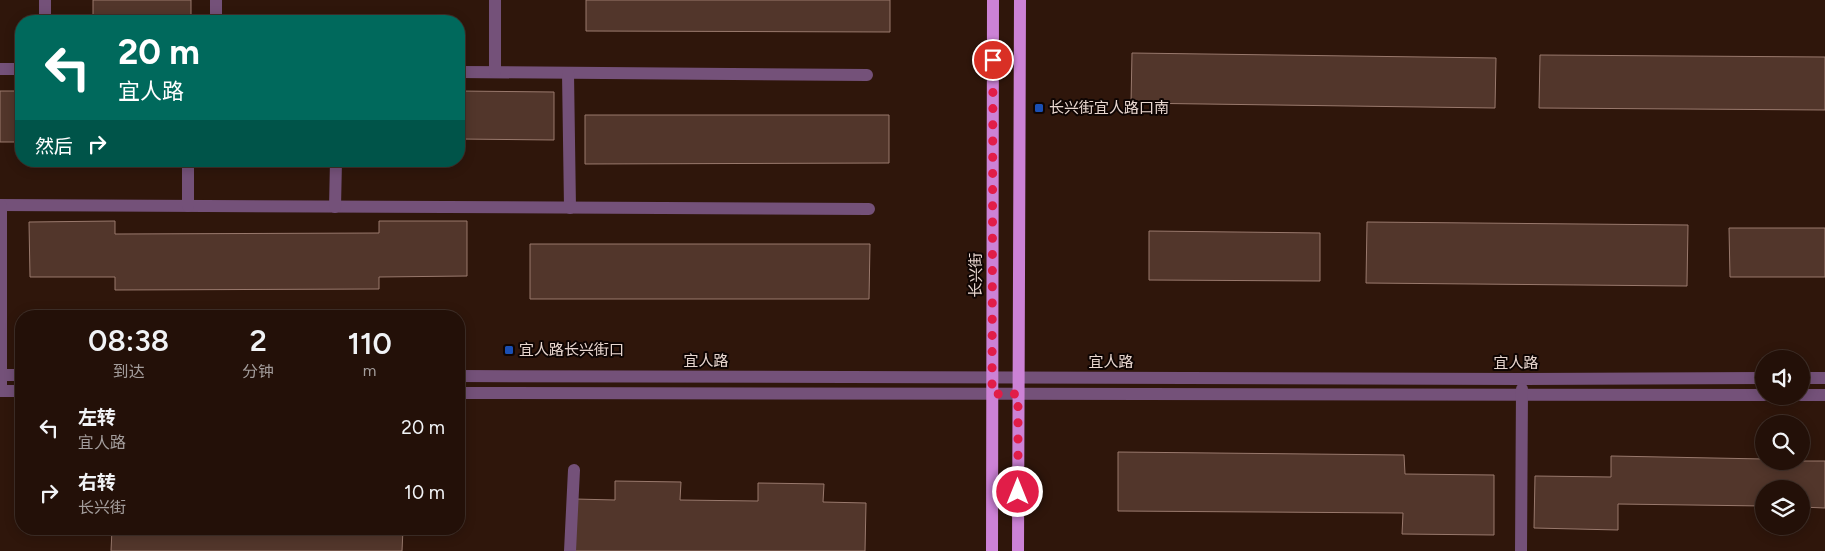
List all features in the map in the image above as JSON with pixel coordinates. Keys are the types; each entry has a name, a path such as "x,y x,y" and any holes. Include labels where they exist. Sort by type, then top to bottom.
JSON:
{"main road":[{"name":"长兴街","path":"992,551 993,0"},
{"path":"1018,551 1020,0"}],"street":[{"path":"45,0 45,15"},
{"path":"216,0 216,15"},
{"path":"495,0 495,72"},
{"path":"0,69 15,69"},
{"path":"465,72 867,75"},
{"path":"568,73 570,208"},
{"path":"188,167 188,206"},
{"path":"335,207 336,167"},
{"path":"15,392 1,391 0,205 869,210"},
{"path":"1,375 15,375"},
{"name":"宜人路","path":"465,376 1755,378"},
{"path":"1810,378 1825,378"},
{"path":"1521,551 1522,379"},
{"path":"465,393 1755,395"},
{"path":"1810,395 1825,395"},
{"path":"570,551 574,470"}],"building":[{"path":"93,0 191,0 191,15 93,15"},
{"path":"586,0 890,0 890,32 586,31"},
{"path":"1132,53 1496,58 1495,108 1131,103"},
{"path":"1540,55 1825,57 1825,110 1539,108"},
{"path":"0,91 15,91 15,142 0,142"},
{"path":"465,91 554,92 554,140 465,139"},
{"path":"585,115 889,115 889,163 585,164"},
{"path":"115,221 115,234 379,233 379,221 467,221 467,276 379,277 379,289 115,290 115,277 30,277 29,222"},
{"path":"1367,222 1688,225 1687,286 1366,283"},
{"path":"1729,228 1825,228 1825,277 1730,277"},
{"path":"1149,231 1320,233 1320,281 1149,280"},
{"path":"530,244 870,244 869,299 530,299"},
{"path":"1118,452 1404,455 1405,474 1494,475 1494,535 1402,534 1403,513 1118,511"},
{"path":"1611,456 1755,459 1755,470 1810,470 1810,461 1825,461 1825,508 1810,507 1810,480 1755,480 1755,506 1618,504 1618,530 1534,528 1535,476 1611,477"},
{"path":"615,481 681,482 680,500 758,501 758,483 824,484 823,502 866,503 865,551 574,551 575,499 615,500"},
{"path":"112,535 403,535 402,551 111,551"}],"place":[{"name":"长兴街宜人路口南","path":"1039,108"},
{"name":"宜人路长兴街口","path":"509,350"}],"route":[{"path":"993,60 992,394 1018,394 1018,492"}]}
